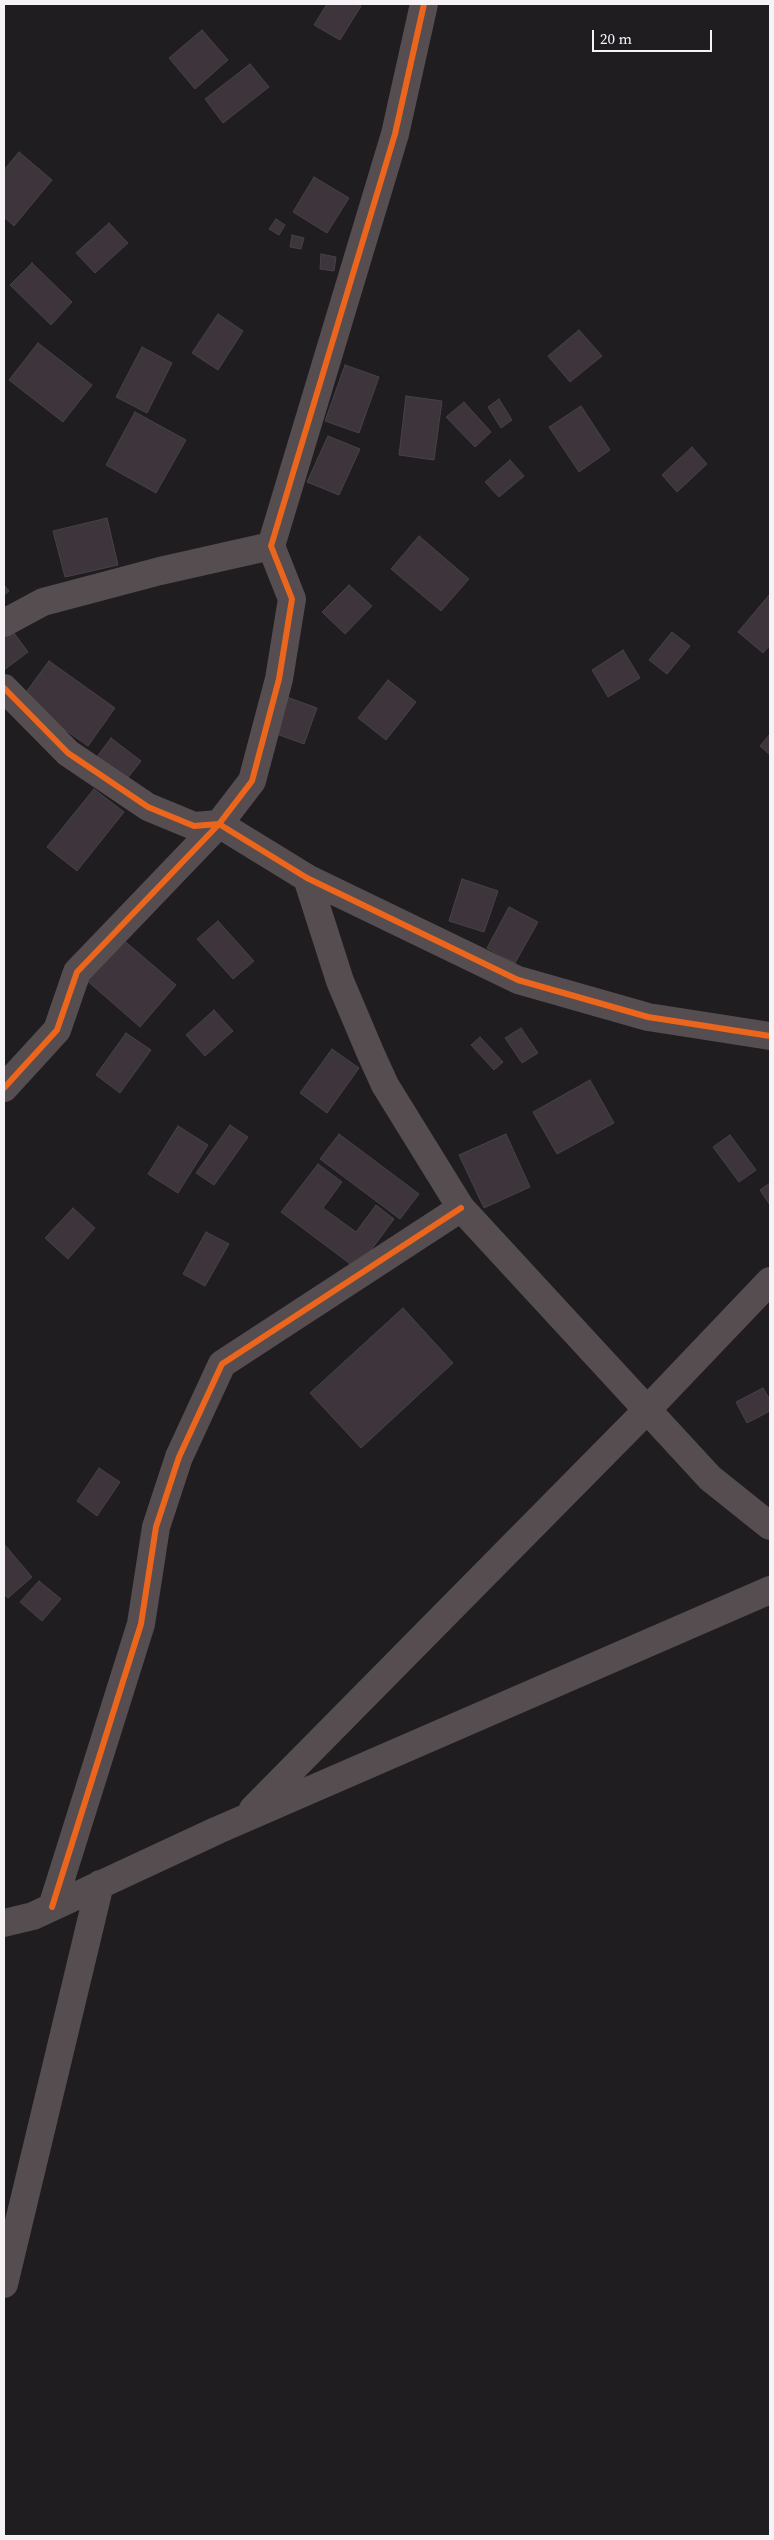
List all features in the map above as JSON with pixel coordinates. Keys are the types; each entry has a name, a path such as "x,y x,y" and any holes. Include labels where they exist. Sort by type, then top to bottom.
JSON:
{"street":[{"path":"4,1088 57,1030 77,972 220,824 252,781 279,678 292,599 271,546 395,134 424,4"},
{"path":"4,623 43,602 271,546"},
{"path":"4,688 68,753 148,807 194,826 220,824 306,878 518,980 648,1017 770,1036"},
{"path":"306,878 340,981 385,1084 461,1208 646,1411 710,1478 770,1526"},
{"path":"52,1907 141,1624 156,1527 179,1457 222,1364 461,1208"},
{"path":"244,1818 646,1411 770,1281"},
{"path":"4,1923 33,1916 244,1818 770,1590"},
{"path":"4,2284 100,1884"}],"building":[{"path":"327,4 356,4 361,6 340,40 314,25"},
{"path":"202,30 228,60 195,89 169,58"},
{"path":"250,64 269,87 223,123 205,99"},
{"path":"19,152 52,180 14,226 4,217 4,170"},
{"path":"314,177 349,198 327,233 293,212"},
{"path":"276,219 285,225 279,235 269,229"},
{"path":"109,223 128,243 95,273 76,253"},
{"path":"292,235 304,238 301,249 290,247"},
{"path":"321,254 336,257 334,271 320,269"},
{"path":"32,263 72,302 51,325 10,285"},
{"path":"218,314 243,331 218,370 192,353"},
{"path":"579,330 602,356 570,382 548,356"},
{"path":"38,343 92,385 63,422 9,380"},
{"path":"142,347 172,363 147,413 116,397"},
{"path":"345,365 379,377 359,433 325,421"},
{"path":"406,396 442,401 434,460 399,455"},
{"path":"499,399 512,420 501,428 488,407"},
{"path":"464,402 491,432 475,447 446,417"},
{"path":"581,406 610,450 579,472 549,427"},
{"path":"135,412 186,440 156,493 106,465"},
{"path":"328,436 360,449 339,495 307,482"},
{"path":"692,447 707,464 677,492 662,475"},
{"path":"510,460 524,476 499,497 485,482"},
{"path":"107,518 118,565 65,577 53,531"},
{"path":"419,536 469,579 441,611 391,569"},
{"path":"4,585 9,591 4,595"},
{"path":"349,585 372,606 345,634 322,612"},
{"path":"770,594 770,645 763,653 738,632"},
{"path":"8,625 28,652 4,670 4,628"},
{"path":"672,632 690,646 667,674 649,660"},
{"path":"623,650 640,678 608,697 592,670"},
{"path":"49,661 115,708 88,746 21,699"},
{"path":"388,680 416,702 386,740 358,718"},
{"path":"284,696 317,708 304,744 271,732"},
{"path":"770,734 770,755 760,746"},
{"path":"111,738 141,761 126,780 96,758"},
{"path":"94,789 124,812 77,871 47,847"},
{"path":"462,879 498,891 484,932 449,921"},
{"path":"509,907 538,922 515,963 487,948"},
{"path":"218,921 254,961 233,979 197,939"},
{"path":"120,937 176,985 140,1027 84,978"},
{"path":"214,1010 233,1031 205,1056 186,1035"},
{"path":"521,1028 538,1053 522,1063 505,1038"},
{"path":"126,1033 151,1050 120,1093 96,1075"},
{"path":"480,1037 503,1062 494,1070 471,1045"},
{"path":"332,1049 359,1068 327,1113 300,1093"},
{"path":"590,1080 614,1123 557,1154 533,1112"},
{"path":"230,1125 248,1137 214,1185 196,1173"},
{"path":"178,1126 208,1145 178,1193 148,1174"},
{"path":"339,1134 419,1194 400,1219 320,1159"},
{"path":"506,1134 530,1187 484,1208 459,1155"},
{"path":"730,1135 756,1170 739,1182 713,1147"},
{"path":"318,1164 342,1182 323,1208 356,1232 376,1205 394,1219 357,1269 281,1212"},
{"path":"770,1183 770,1205 760,1190"},
{"path":"73,1208 95,1228 68,1259 45,1238"},
{"path":"206,1232 229,1244 205,1286 183,1274"},
{"path":"403,1308 453,1363 361,1448 310,1393"},
{"path":"763,1388 770,1400 770,1411 747,1423 736,1402"},
{"path":"99,1468 120,1482 97,1516 77,1501"},
{"path":"4,1544 32,1577 8,1598 4,1594"},
{"path":"39,1581 61,1599 42,1621 20,1602"}],"cycle path":[{"path":"4,1088 57,1030 77,972 219,824 252,781 279,679 292,599 271,546 395,134 424,4"},
{"path":"4,688 68,753 148,807 194,826 219,824 307,878 518,980 648,1017 770,1036"},
{"path":"52,1907 141,1624 156,1527 179,1457 222,1364 461,1208"}]}
